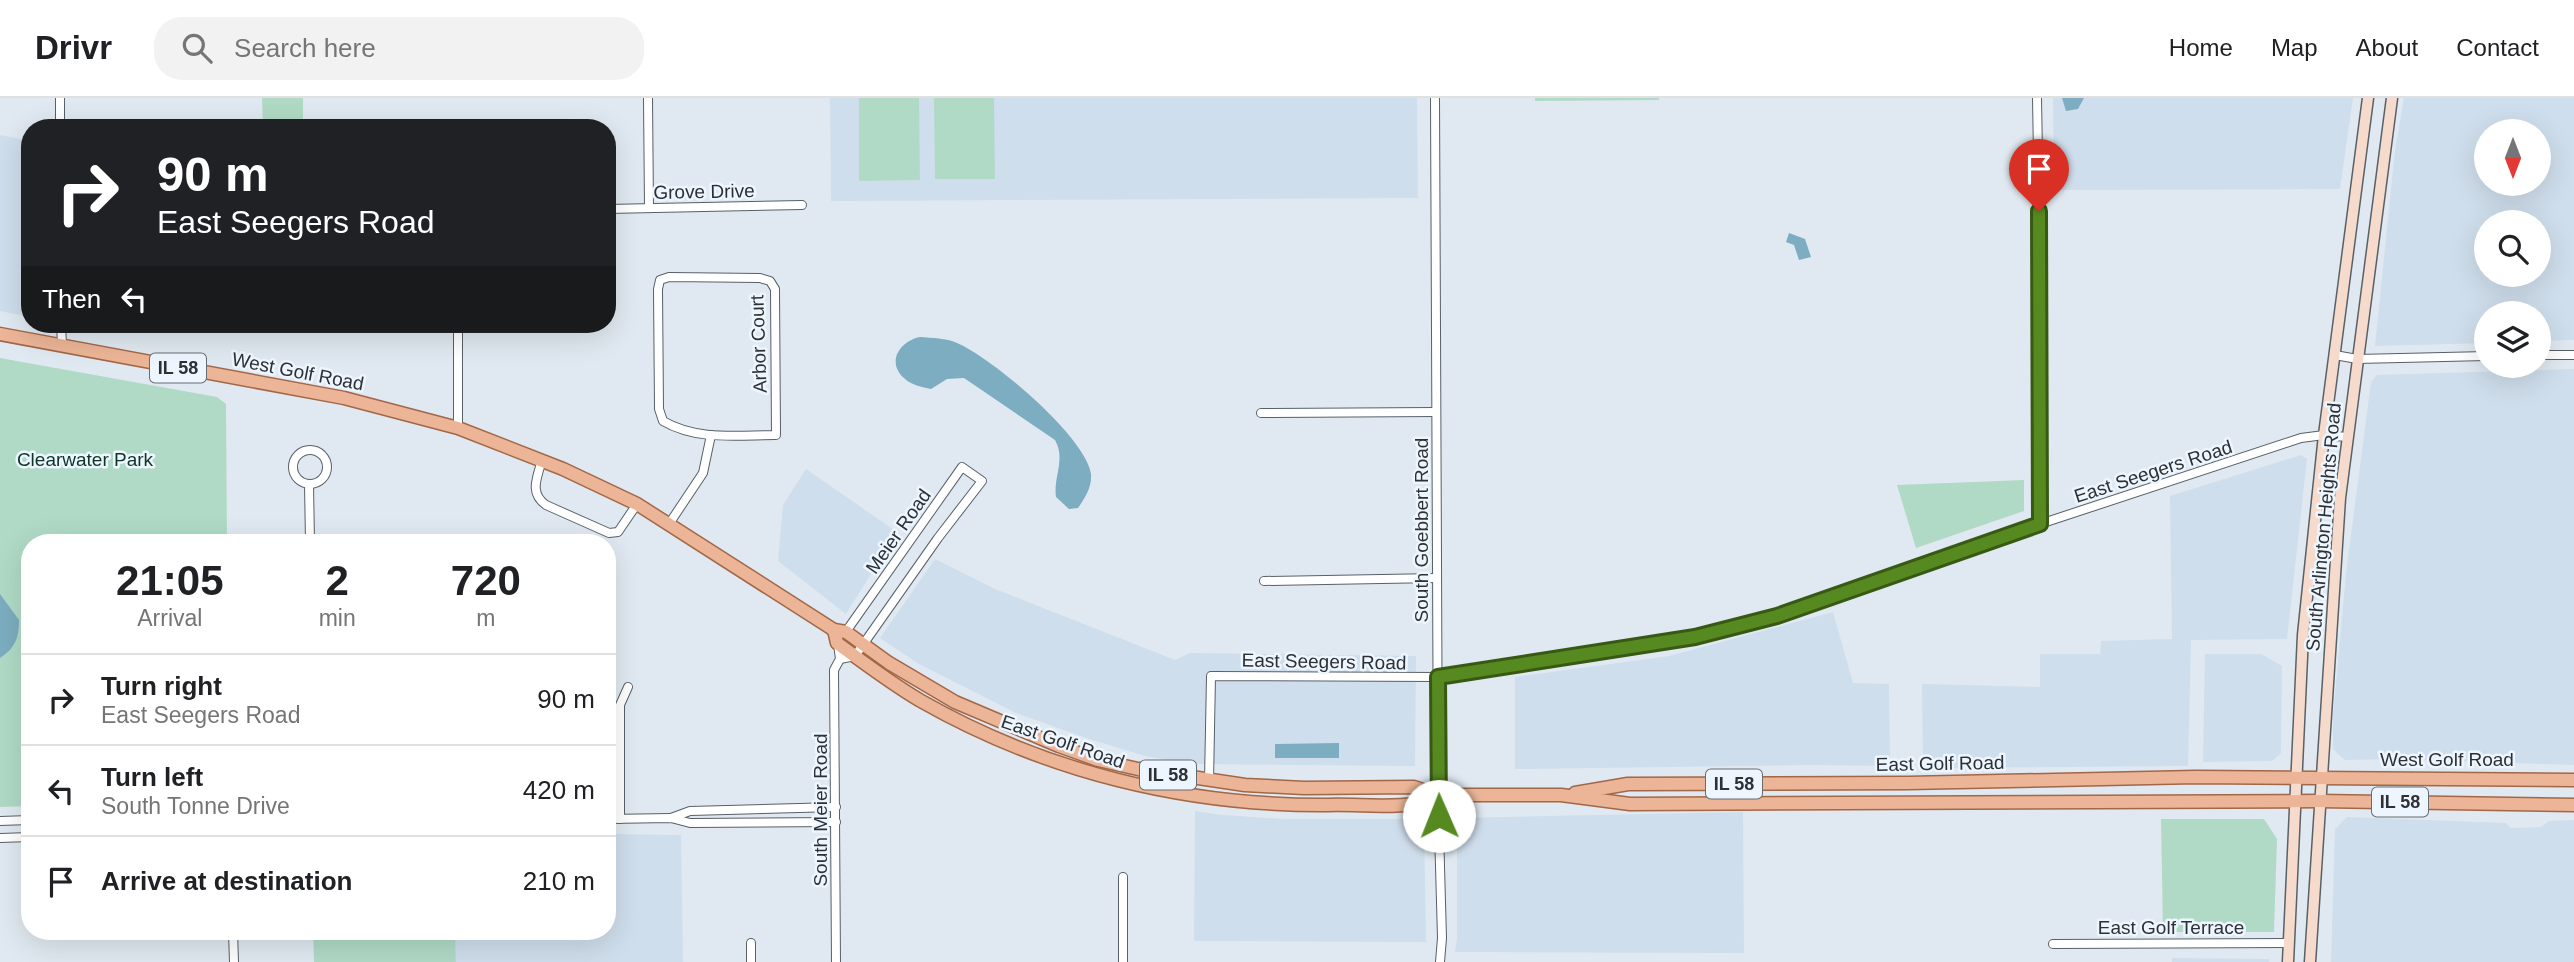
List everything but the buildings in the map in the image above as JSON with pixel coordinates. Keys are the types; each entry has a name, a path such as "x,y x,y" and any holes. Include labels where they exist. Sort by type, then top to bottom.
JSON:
{"main road":[{"name":"South Arlington Heights Road","path":"2288,962 2302,653 2324,435 2368,98"},
{"name":"South Arlington Heights Road","path":"2310,962 2340,498 2392,98"},
{"name":"West Golf Road","path":"0,334 344,398 458,428 542,460 637,504 793,603"},
{"name":"East Golf Road","path":"793,603 956,702 1025,733 1098,760 1209,781 1304,788 1413,788 1438,795 1561,795 1630,804 2319,801"},
{"path":"838,643 840,631"},
{"name":"East Golf Road","path":"838,643 918,699 991,736 1042,758 1138,786 1217,799 1315,805 1415,804 1438,795"},
{"name":"West Golf Road","path":"2321,778 2574,780"},
{"name":"East Golf Road","path":"1561,795 1629,784 2321,778"},
{"name":"IL 58","path":"2319,801 2574,805"}],"street":[{"path":"60,98 60,119"},
{"path":"648,98 649,207"},
{"name":"South Goebbert Road","path":"1435,98 1438,795 1442,934 1440,962"},
{"path":"2037,98 2041,312 2040,524"},
{"name":"Grove Drive","path":"616,209 802,205"},
{"name":"Arbor Court","path":"669,277 760,278 770,281 775,289 776,435 711,435 680,431 663,421 659,409 660,280 669,277"},
{"path":"61,333 62,345"},
{"path":"458,333 458,428"},
{"path":"2335,355 2357,359 2474,356"},
{"path":"2551,355 2574,355"},
{"path":"1261,413 1436,412"},
{"path":"669,524 703,473 711,435"},
{"name":"East Seegers Road","path":"1209,781 1212,676 1438,677 1706,634 1777,616 2040,524 2301,438 2324,435 2347,438"},
{"path":"309,451 319,453 327,467 319,481 309,484 295,476 293,465 299,455 309,451"},
{"path":"542,460 535,493 546,505 609,533 618,532 637,504"},
{"name":"Meier Road","path":"840,631 962,467 982,481 864,645"},
{"path":"309,484 310,534"},
{"path":"1264,581 1437,578"},
{"name":"South Meier Road","path":"836,962 834,670 840,659 838,643"},
{"path":"840,659 855,656 864,645"},
{"path":"620,819 620,705 628,687"},
{"path":"671,818 690,811 836,807"},
{"path":"616,819 671,818 690,823 836,822"},
{"path":"0,821 21,820"},
{"path":"0,838 21,837"},
{"path":"1123,877 1123,962"},
{"path":"233,940 234,962"},
{"path":"751,943 751,962"},
{"name":"East Golf Terrace","path":"2053,944 2288,943"},
{"path":"1440,962 1450,962"}],"shaded area":[{"path":"830,98 1417,98 1418,198 831,201"},
{"path":"2053,98 2353,98 2340,189 2054,190"},
{"path":"2404,98 2574,98 2574,340 2551,341 2551,301 2474,301 2474,343 2375,346 2395,150"},
{"path":"0,135 21,139 21,315 0,311"},
{"path":"2574,369 2574,765 2400,759 2345,760 2333,749 2333,716 2346,573 2371,382 2377,375 2474,372 2474,378 2551,378 2551,370"},
{"path":"2301,455 2307,459 2287,639 2191,640 2188,766 1932,768 1923,761 1922,684 2040,687 2040,654 2100,654 2101,641 2172,639 2170,496"},
{"path":"806,469 897,532 846,614 778,561 783,505"},
{"path":"935,559 995,589 1175,660 1190,653 1416,656 1415,766 1189,764 1145,756 1016,713 919,664 880,638"},
{"path":"1833,612 1853,683 1889,684 1890,766 1515,769 1515,677 1669,656"},
{"path":"2205,654 2261,654 2282,666 2281,753 2272,761 2203,762"},
{"path":"1195,811 1286,819 1424,819 1426,942 1194,941"},
{"path":"1743,812 1744,953 1455,952 1457,818"},
{"path":"2347,817 2506,823 2511,828 2541,827 2549,821 2574,820 2574,962 2331,962 2335,829"},
{"path":"616,834 681,835 683,962 456,962 455,940 616,940"},
{"path":"2172,958 2269,959 2269,962 2172,962"}],"green space":[{"path":"262,98 303,98 303,119 263,119"},
{"path":"859,98 919,98 920,180 859,181"},
{"path":"934,98 994,98 995,179 935,179"},
{"path":"1535,98 1659,98 1659,100 1535,101"},
{"name":"Clearwater Park","path":"0,358 217,397 226,404 227,534 21,534 21,806 0,807"},
{"path":"2024,480 2024,511 1916,548 1897,485"},
{"path":"2161,819 2264,819 2277,839 2274,932 2163,932"},
{"path":"313,940 455,940 456,962 314,962"}],"water":[{"path":"2062,98 2084,98 2078,109 2066,111"},
{"path":"1789,233 1805,239 1811,257 1799,260 1794,245 1786,242"},
{"path":"920,337 948,340 972,351 1013,381 1055,420 1085,458 1091,474 1089,488 1078,508 1069,509 1056,497 1059,454 1055,440 964,378 947,379 931,389 913,384 904,378 896,365 898,353 907,343"},
{"path":"0,594 19,620 15,642 0,658"},
{"path":"1339,743 1339,758 1275,758 1275,744"}],"route":[{"path":"1439,816 1438,677 1695,637 1777,616 2040,524 2039,211"}]}
